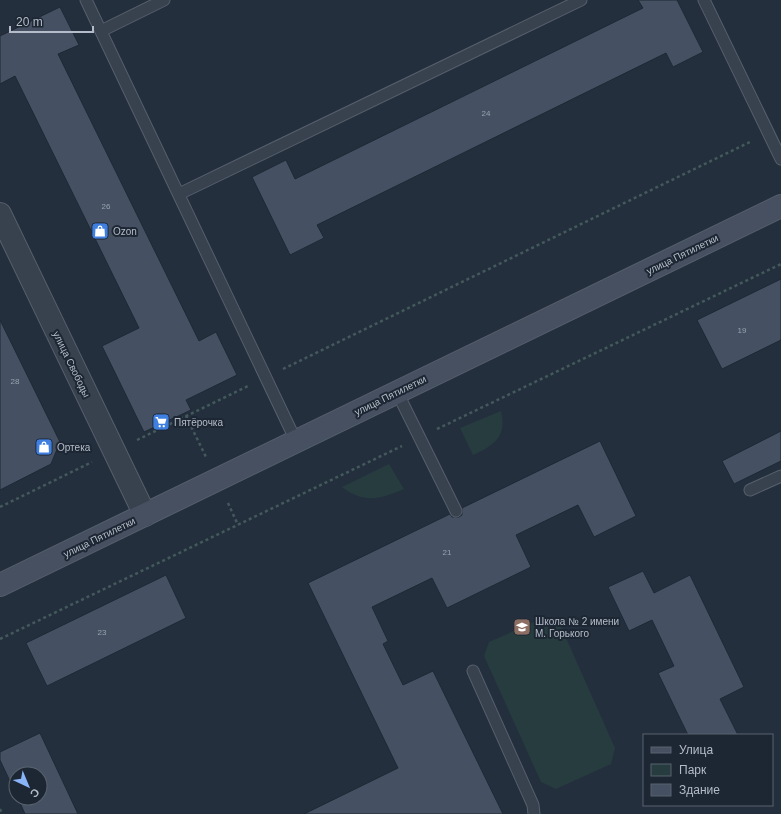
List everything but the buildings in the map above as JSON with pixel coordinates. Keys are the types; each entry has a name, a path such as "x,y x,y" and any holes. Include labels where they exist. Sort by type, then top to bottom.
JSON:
{"main road":[{"name":"улица Пятилетки","path":"0,585 781,206"}],"street":[{"name":"улица Свободы","path":"0,214 5,238 114,451 145,515"}],"lane":[{"path":"86,0 296,441"},
{"path":"101,30 164,0"},
{"path":"179,194 581,0"},
{"path":"704,0 781,159"},
{"path":"397,392 456,511"},
{"path":"750,490 781,476"},
{"path":"473,671 533,805 534,814"}],"path":[{"path":"0,507 769,133"},
{"path":"0,639 781,264"},
{"path":"0,809 2,814"}],"green space":[{"path":"501,411 502,427 498,439 488,447 473,455 460,428"},
{"path":"389,464 404,489 380,497 365,498 358,496 342,487"},
{"path":"545,617 559,622 615,748 611,764 556,789 541,782 484,656 489,642"}],"place":[{"name":"Ozon","path":"100,231"},
{"name":"Пятёрочка","path":"161,422"},
{"name":"Ортека","path":"44,447"},
{"name":"Школа № 2 имени М. Горького","path":"522,627"}]}
